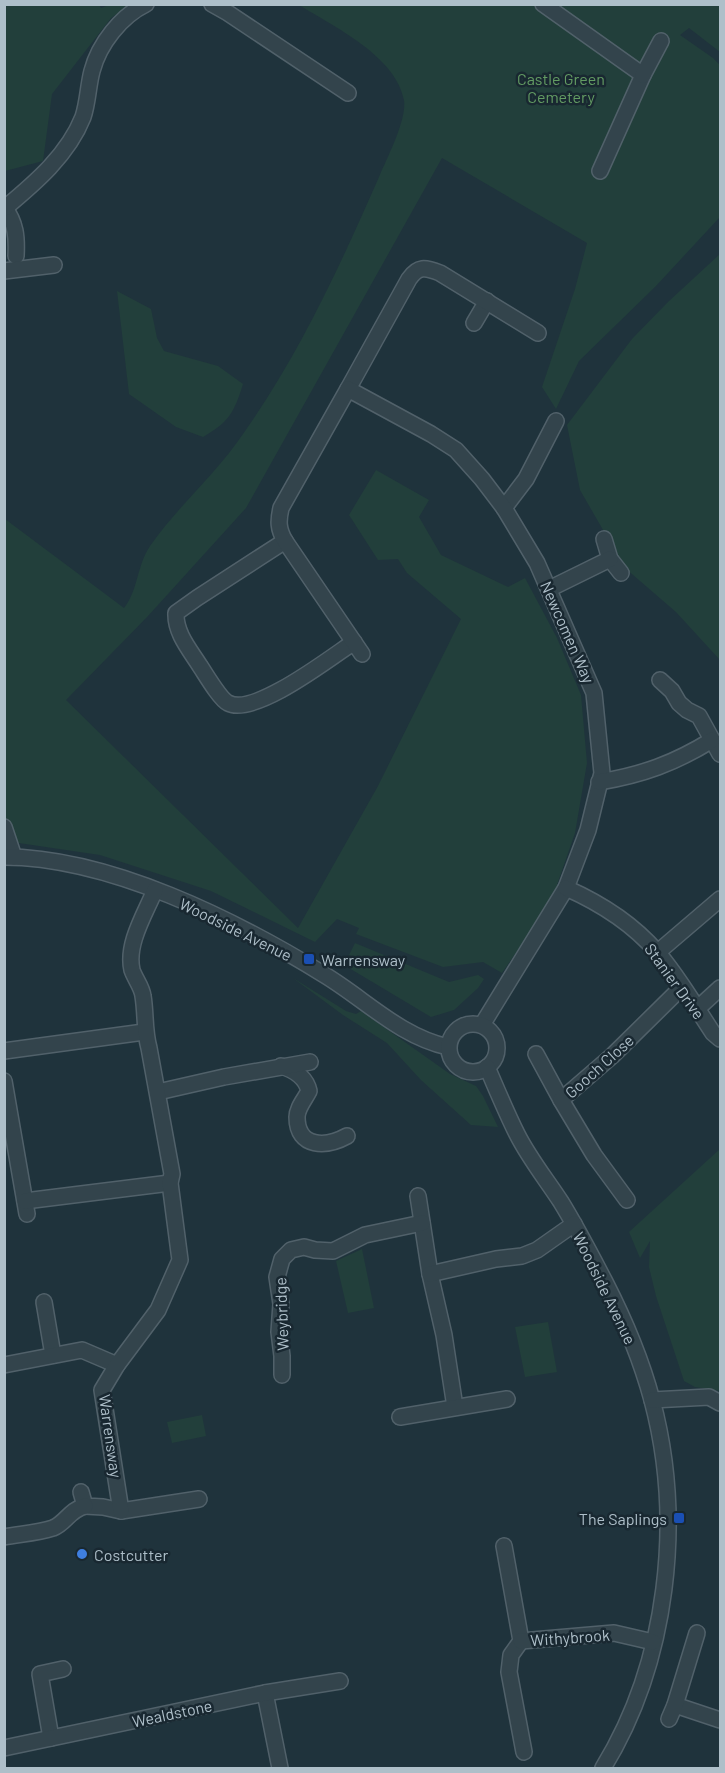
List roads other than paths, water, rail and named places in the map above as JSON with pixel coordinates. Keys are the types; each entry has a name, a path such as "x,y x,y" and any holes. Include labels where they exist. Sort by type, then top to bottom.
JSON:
{"street":[{"path":"16,256 18,234 5,208 40,179 64,150 82,117 92,71 102,48 121,22 146,4"},
{"path":"212,4 348,93"},
{"path":"543,4 643,75"},
{"path":"600,171 643,75 661,41"},
{"path":"4,271 54,265"},
{"path":"285,541 176,613 175,623 205,673 227,703 239,706 258,702 358,648 285,541 279,531 278,519 281,507 414,272 420,268 427,268 440,273 538,333"},
{"path":"474,323 487,301"},
{"name":"Newcomen Way","path":"348,389 431,434 456,450 466,460 504,508 524,538 594,693 602,773 588,831 566,888 482,1025"},
{"path":"504,508 526,479 556,421"},
{"path":"604,539 610,560 621,573"},
{"path":"549,589 610,560"},
{"path":"660,680 678,685 680,703 687,710 699,716 720,754"},
{"path":"599,782 634,776 688,755 712,740"},
{"path":"4,827 9,857"},
{"name":"Woodside Avenue","path":"9,857 94,870 155,890 211,913 281,949 328,977 416,1037 448,1047"},
{"name":"Stanier Drive","path":"566,888 610,910 658,952 713,1033 720,1039"},
{"name":"Warrensway","path":"121,1511 102,1390 117,1365 158,1310 180,1260 170,1183 172,1174 158,1092 144,1032 143,994 132,971 131,958 132,941 155,890"},
{"path":"658,952 720,899"},
{"name":"Gooch Close","path":"627,1200 594,1155 561,1100 612,1056 682,987"},
{"path":"696,1009 720,988"},
{"path":"473,1023 482,1025 493,1036 498,1051 494,1060 479,1072 464,1070 454,1062 448,1047 451,1039 464,1026 473,1023"},
{"path":"4,1051 144,1032"},
{"path":"536,1054 561,1100"},
{"path":"158,1092 310,1062"},
{"path":"281,1066 291,1069 307,1084 309,1091 296,1116 305,1138 314,1144 322,1145 336,1142 347,1136"},
{"name":"Woodside Avenue","path":"487,1067 517,1135 574,1224 623,1318 652,1400 665,1476 668,1536 665,1581 653,1642 640,1690 603,1768"},
{"path":"4,1082 26,1208 170,1183"},
{"path":"418,1196 430,1274 444,1335 456,1407"},
{"name":"Weybridge","path":"282,1376 279,1332 281,1304 277,1277 282,1258 291,1250 304,1246 315,1250 333,1251 365,1234 422,1223"},
{"path":"430,1274 496,1258 522,1256 537,1250 574,1224"},
{"path":"44,1302 53,1355"},
{"path":"4,1365 82,1350 117,1365"},
{"path":"652,1400 709,1397 720,1402"},
{"path":"400,1417 507,1399"},
{"path":"4,1537 54,1528 83,1499 121,1511 199,1498"},
{"name":"Withybrook","path":"504,1546 521,1641 511,1655 509,1672 524,1752"},
{"name":"Withybrook","path":"521,1641 614,1633 653,1642"},
{"path":"698,1633 672,1712 720,1720"},
{"path":"51,1738 40,1674 63,1669"},
{"name":"Wealdstone","path":"4,1748 265,1693 340,1681"},
{"path":"265,1693 280,1768"}],"place":[{"name":"Warrensway","path":"309,959"},
{"name":"The Saplings","path":"679,1518"},
{"name":"Costcutter","path":"82,1554"}],"park label":[{"name":"Castle Green Cemetery","path":"561,87"}]}
